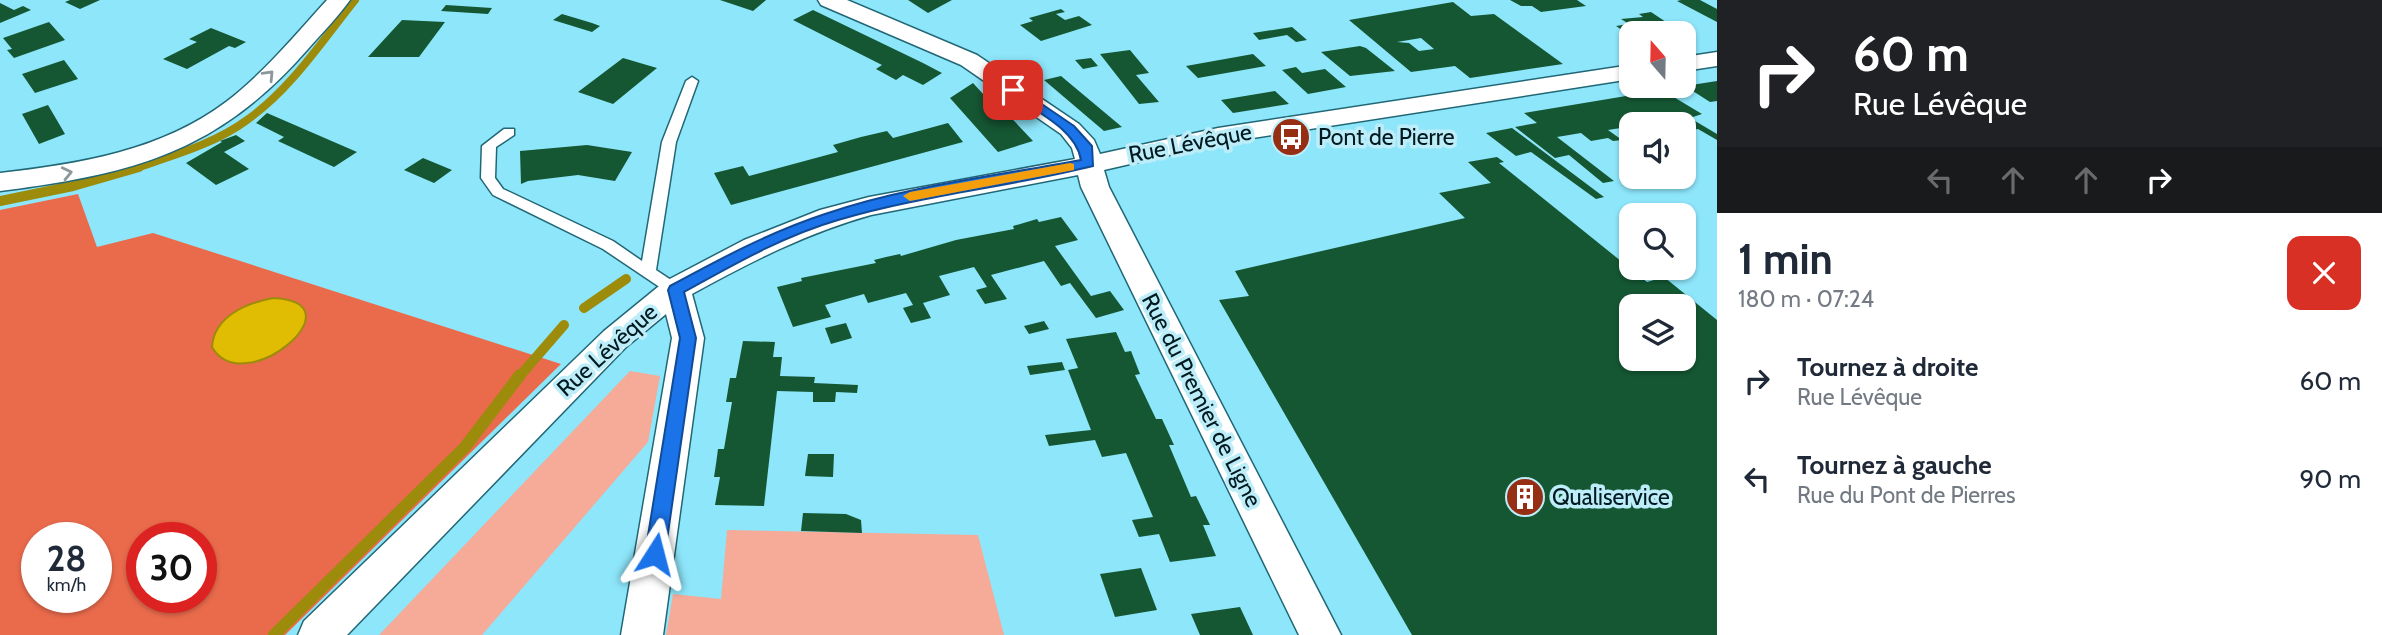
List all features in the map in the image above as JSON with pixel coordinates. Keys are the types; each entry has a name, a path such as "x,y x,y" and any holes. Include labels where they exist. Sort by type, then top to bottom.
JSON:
{"street":[{"path":"0,181 62,174 106,163 202,129 251,93 339,0"},
{"name":"Rue du Premier de Ligne","path":"829,0 969,60 1070,129 1086,146 1095,187 1320,635"},
{"path":"1696,62 1717,59"},
{"name":"Rue Lévêque","path":"319,635 615,339 662,281 830,217 908,197 1228,134 1619,74"},
{"path":"642,635 688,338 662,281"}],"lane":[{"path":"662,281 669,142 692,82"},
{"path":"509,132 489,146 488,178 498,192 608,244 662,281"}],"shaded area":[{"path":"78,194 97,247 153,233 561,364 285,635 0,635 0,210"},
{"path":"273,298 297,304 306,315 301,330 288,345 269,357 247,363 227,361 212,347 214,336 225,319 253,303"},
{"path":"630,371 660,376 648,442 482,635 379,635"},
{"path":"727,530 978,535 1004,635 666,635 673,594 721,599"}],"building":[{"path":"100,0 80,9 65,2"},
{"path":"720,0 766,0 753,11"},
{"path":"908,0 952,0 928,13"},
{"path":"1510,0 1577,0 1586,6 1541,12 1532,6 1521,6"},
{"path":"1700,0 1717,9 1717,22 1677,1"},
{"path":"1453,2 1471,16 1494,14 1563,64 1470,78 1455,66 1411,72 1349,20","holes":["1421,38 1434,49 1419,51 1409,43 1397,42"]},
{"path":"0,3 14,10 23,6 31,10 0,23"},
{"path":"446,5 492,8 488,14 441,11"},
{"path":"1061,9 1065,12 1056,14 1065,20 1079,16 1092,25 1041,41 1020,25 1033,21 1029,18"},
{"path":"813,10 942,73 923,85 903,75 896,80 876,69 882,65 793,20"},
{"path":"1651,12 1664,21 1621,19 1643,17 1639,14"},
{"path":"562,14 600,26 592,32 553,20"},
{"path":"402,20 445,22 419,57 368,57"},
{"path":"49,22 65,40 14,58 7,50 12,49 3,38"},
{"path":"1292,27 1307,40 1296,42 1287,35 1259,40 1253,33"},
{"path":"211,28 246,42 235,48 229,46 187,69 163,59 197,42 189,39"},
{"path":"1360,46 1395,71 1350,76 1321,52"},
{"path":"1130,50 1149,73 1136,75 1159,102 1139,104 1100,54"},
{"path":"1253,54 1266,66 1198,78 1186,66"},
{"path":"623,58 657,68 613,104 578,92"},
{"path":"1091,58 1098,66 1083,69 1075,60"},
{"path":"64,60 78,79 35,93 22,74"},
{"path":"1296,67 1302,73 1325,69 1346,87 1308,94 1282,70"},
{"path":"1061,76 1122,127 1104,131 1044,80"},
{"path":"1717,81 1717,101 1710,102 1696,93 1696,84"},
{"path":"973,83 994,106 999,105 1033,141 998,152 950,98"},
{"path":"1275,91 1289,104 1233,113 1221,100"},
{"path":"1619,97 1675,98 1702,114 1696,116 1696,112 1619,112 1619,128 1608,130 1619,140 1608,138 1591,141 1581,133 1557,137 1614,181 1603,183 1569,155 1555,158 1515,127 1537,123 1524,113"},
{"path":"48,105 65,134 39,144 22,114"},
{"path":"267,113 357,152 334,167 278,141 284,137 256,123"},
{"path":"1696,122 1717,134 1717,140 1698,129"},
{"path":"948,123 963,142 731,205 714,173 743,166 749,176 838,152 833,145 861,137 887,131 893,138"},
{"path":"1512,128 1604,197 1596,199 1531,152 1516,156 1486,133"},
{"path":"236,135 245,141 224,152 249,169 216,185 186,163 222,142 220,141"},
{"path":"587,145 632,152 615,181 578,175 521,184 520,151"},
{"name":"Qualiservice","path":"1497,157 1504,162 1499,163 1619,259 1619,280 1668,280 1685,294 1619,294 1619,371 1696,371 1696,303 1717,320 1717,635 1412,635 1219,300 1249,296 1235,271 1465,218 1439,193 1491,183 1468,162"},
{"path":"423,158 452,170 434,183 404,170"},
{"path":"1061,217 1078,240 1055,246 1091,296 1110,291 1124,310 1096,318 1070,283 1061,286 1044,261 991,275 1007,299 985,304 976,290 987,287 974,267 939,276 950,295 923,303 931,318 911,323 903,308 913,305 906,293 868,303 864,294 825,305 831,317 793,327 777,287 802,281 801,278 876,263 874,260 886,257 901,256 956,240 1014,229 1013,226 1037,219 1039,222"},
{"path":"1044,321 1049,329 1029,334 1024,326"},
{"path":"846,323 852,338 831,344 825,328"},
{"path":"1116,332 1125,352 1131,351 1140,374 1135,375 1156,419 1162,419 1174,445 1169,445 1191,497 1196,496 1210,525 1203,525 1216,556 1170,562 1159,534 1139,537 1132,520 1153,517 1126,453 1102,457 1095,440 1049,446 1045,435 1091,430 1068,370 1078,368 1066,339"},
{"path":"743,341 775,342 773,357 782,357 780,376 815,377 814,383 858,385 857,393 836,392 835,402 813,402 813,392 777,391 764,506 715,505 720,477 714,477 718,449 724,449 732,402 726,402 730,378 736,378"},
{"path":"1062,362 1065,370 1030,375 1027,366"},
{"path":"808,454 834,454 833,477 805,476"},
{"path":"803,513 846,514 861,520 862,533 801,531"},
{"path":"1141,568 1157,610 1115,617 1100,574"},
{"path":"1240,607 1253,635 1200,635 1191,614"}],"waterway":[{"path":"138,167 207,143 263,108 292,79 355,0"},
{"path":"0,201 73,186 138,167"},
{"path":"133,169 138,167"},
{"path":"584,308 626,279"},
{"path":"519,377 564,325"},
{"path":"274,635 465,447 520,375"}],"slow traffic":[{"path":"910,196 1070,167"}],"place":[{"name":"Pont de Pierre","path":"1291,137"},
{"name":"Qualiservice","path":"1525,497"}],"route":[{"path":"655,554 688,338 675,290 754,247 830,217 908,197 1088,163 1086,146 1070,129 1013,90"}]}
